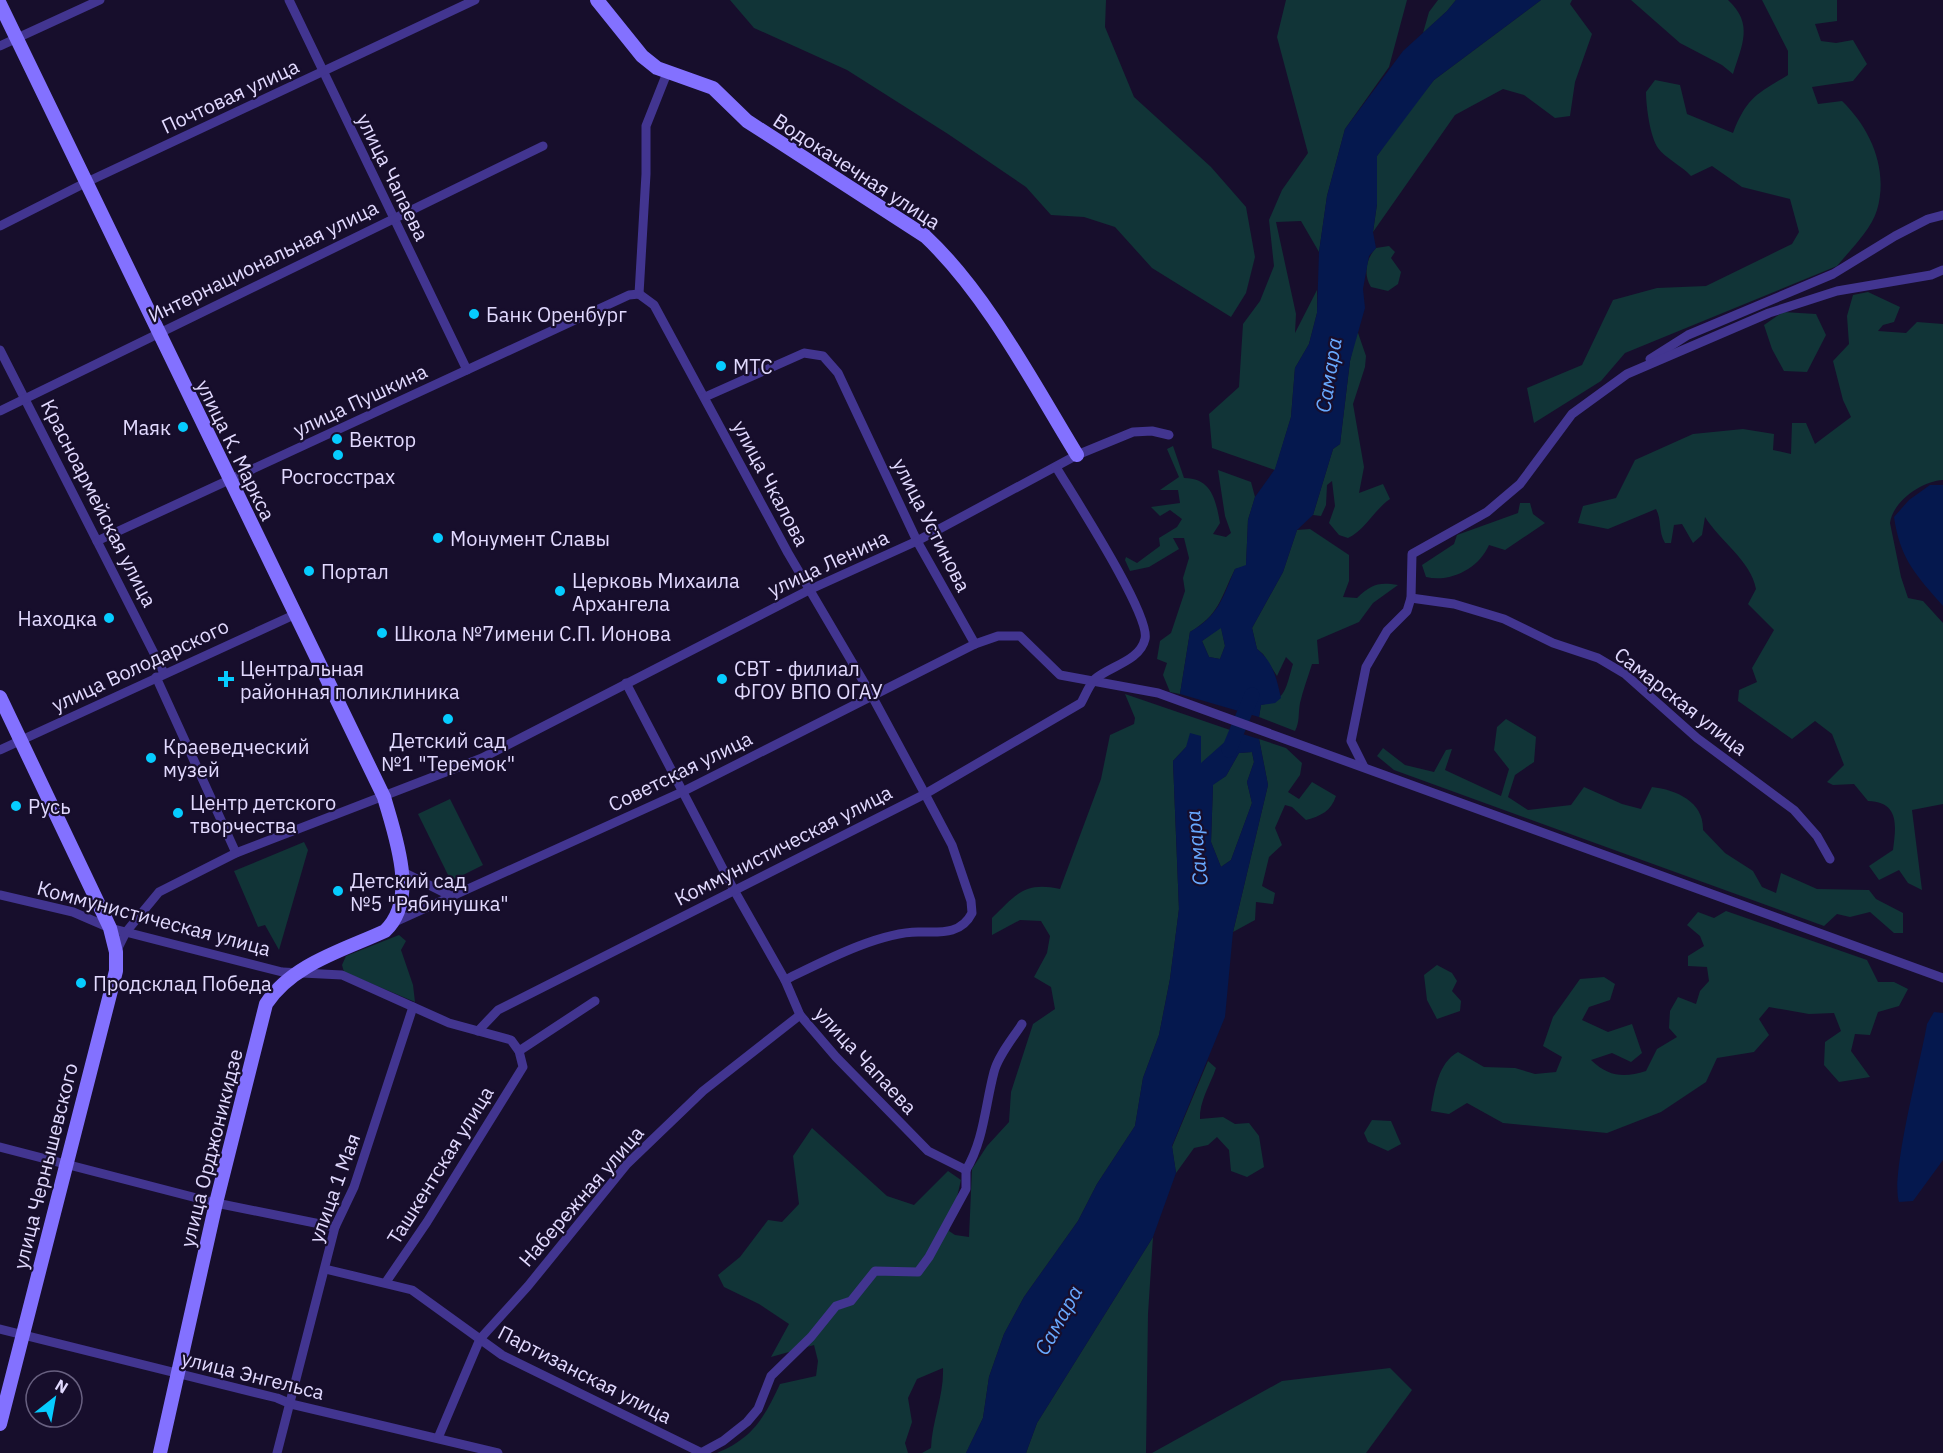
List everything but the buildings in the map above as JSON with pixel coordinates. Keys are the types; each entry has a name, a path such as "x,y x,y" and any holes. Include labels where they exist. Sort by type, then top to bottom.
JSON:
{"main road":[{"name":"Водокачечная улица","path":"597,0 642,56 667,73 713,88 747,121 925,236 944,254 1006,339 1077,455"},
{"name":"улица К. Маркса","path":"0,4 384,797 400,871 401,905 395,921"},
{"name":"улица Чернышевского","path":"0,697 110,928 116,952 116,971 0,1424"},
{"name":"улица Орджоникидзе","path":"159,1453 216,1203 266,1004 274,992 299,971 385,931 395,921"}],"street":[{"path":"0,46 100,0"},
{"name":"улица Чапаева","path":"289,0 467,370"},
{"name":"Почтовая улица","path":"0,226 87,182 475,0"},
{"path":"639,294 646,174 646,126 667,73"},
{"name":"Интернациональная улица","path":"0,411 543,146"},
{"path":"1364,767 1351,741 1366,667 1387,631 1407,611 1411,598 1412,554 1487,512 1520,484 1572,414 1627,374 1688,335 1833,274 1895,236 1928,219 1943,215"},
{"path":"1627,374 1769,313 1837,291 1931,275 1943,270"},
{"name":"улица Пушкина","path":"97,541 629,295 639,294"},
{"name":"улица Чкалова","path":"639,294 654,305 788,553 872,696 956,856 971,901 972,914 969,920 958,929 939,934 919,932 855,948 784,980"},
{"name":"Красноармейская улица","path":"0,350 97,541 160,675 236,853"},
{"name":"улица Устинова","path":"705,397 804,353 823,356 838,373 917,541 975,644"},
{"name":"улица Ленина","path":"116,952 141,910 159,892 236,853 482,758 811,590 917,541 1077,455 1133,432 1152,431 1169,435"},
{"path":"1056,467 1123,580 1144,627 1145,639 1136,654 1094,680"},
{"name":"Самарская улица","path":"1411,598 1454,604 1504,619 1553,643 1598,658 1625,674 1697,738 1794,810 1817,836 1830,859"},
{"name":"улица Володарского","path":"0,750 296,614"},
{"path":"975,644 998,636 1020,636 1060,675 1158,693 1347,759 1943,978"},
{"name":"Советская улица","path":"395,921 682,792 975,644"},
{"name":"Коммунистическая улица","path":"478,1031 498,1010 925,794 1082,703 1094,680"},
{"name":"улица Чапаева","path":"626,683 734,890 784,980 800,1015 836,1057 928,1151 966,1170"},
{"path":"400,871 452,896"},
{"name":"Коммунистическая улица","path":"0,896 73,912 110,928 282,972 299,971 342,975 449,1023 511,1041 519,1051"},
{"path":"519,1051 595,1001"},
{"name":"улица 1 Мая","path":"277,1453 334,1227 354,1187 413,1007"},
{"name":"Набережная улица","path":"438,1438 480,1339 528,1286 627,1164 703,1091 800,1015"},
{"path":"701,1453 723,1441 747,1422 758,1409 771,1376 811,1337 836,1306 851,1301 875,1271 918,1272 929,1257 966,1189 966,1170 974,1157 988,1107 994,1070 1022,1024"},
{"name":"Ташкентская улица","path":"386,1282 427,1222 523,1067 519,1051"},
{"path":"0,1147 216,1203 334,1227"},
{"name":"Партизанская улица","path":"325,1269 412,1290 502,1356 701,1453"},
{"name":"улица Энгельса","path":"0,1329 291,1404 438,1438 466,1448 498,1453"}],"green space":[{"path":"730,0 1106,0 1105,27 1134,97 1211,167 1246,207 1255,257 1246,293 1231,317 1152,268 1115,227 1084,217 1051,215 1026,187 948,134 847,70 754,28"},
{"path":"1286,0 1407,0 1389,67 1345,129 1327,196 1319,252 1301,221 1276,222 1296,314 1295,333 1317,290 1317,313 1309,344 1295,368 1291,417 1275,470 1212,448 1209,414 1239,387 1243,324 1260,301 1274,266 1269,220 1282,190 1308,153 1277,37"},
{"path":"1438,0 1456,0 1423,33 1429,12"},
{"path":"1541,0 1572,0 1570,4 1592,34 1575,82 1570,116 1555,118 1524,95 1503,89 1455,115 1373,232 1377,204 1377,156 1405,116 1434,80"},
{"path":"1631,0 1728,0 1741,18 1744,35 1733,74 1722,65 1680,43"},
{"path":"1762,0 1837,0 1837,21 1815,24 1821,41 1836,43 1853,40 1867,64 1853,81 1812,87 1818,104 1842,101 1869,137 1879,165 1881,179 1877,210 1870,225 1837,266 1625,353 1601,381 1534,423 1527,388 1582,365 1613,300 1657,288 1706,286 1792,244 1799,232 1790,199 1742,187 1712,166 1691,176 1658,148 1648,113 1646,92 1655,80 1680,85 1687,114 1733,133 1748,104 1768,87 1788,75 1788,51"},
{"path":"1389,246 1395,252 1391,258 1401,272 1398,284 1388,291 1371,287 1366,272 1370,257 1376,248"},
{"path":"1868,292 1900,307 1894,322 1883,325 1878,331 1906,333 1917,322 1943,324 1943,480 1926,484 1910,494 1897,507 1890,523 1901,577 1908,598 1923,601 1943,623 1943,804 1912,810 1922,890 1908,883 1899,870 1879,880 1869,866 1893,850 1894,817 1886,806 1868,801 1854,784 1833,785 1827,782 1844,765 1832,734 1815,721 1792,739 1738,701 1739,690 1757,682 1752,668 1774,630 1748,604 1756,589 1748,569 1705,517 1702,535 1693,543 1682,524 1674,525 1671,543 1665,543 1656,509 1608,529 1578,523 1583,506 1616,498 1635,460 1693,434 1743,429 1774,434 1773,450 1791,454 1792,423 1806,423 1815,444 1851,417 1843,400 1833,361 1849,344 1847,316 1853,295"},
{"path":"1783,312 1816,314 1826,335 1807,372 1784,371 1772,349 1764,325"},
{"path":"1357,330 1366,356 1365,367 1353,404 1364,467 1359,493 1383,484 1390,499 1360,530 1348,538 1339,535 1329,523 1335,506 1332,481 1327,485 1326,505 1321,516 1313,515 1333,449 1340,444 1350,361"},
{"path":"1173,446 1184,478 1201,482 1211,492 1220,523 1213,534 1226,537 1231,533 1225,516 1218,470 1251,482 1255,497 1248,520 1246,566 1235,569 1222,597 1208,619 1190,632 1180,694 1170,692 1163,675 1167,663 1157,659 1160,641 1171,633 1185,591 1183,578 1189,558 1184,538 1173,538 1179,549 1149,567 1130,571 1125,560 1126,557 1137,563 1160,546 1159,538 1177,527 1182,519 1170,510 1160,516 1151,507 1180,503 1178,490 1160,490 1179,477 1167,449"},
{"path":"1520,503 1530,503 1533,514 1545,523 1505,550 1489,545 1478,561 1463,572 1445,578 1426,577 1422,565 1454,544 1457,535 1518,513"},
{"path":"1310,529 1349,555 1349,581 1343,597 1357,598 1371,587 1380,584 1398,585 1373,603 1359,622 1317,640 1319,664 1312,664 1301,698 1295,731 1259,717 1261,705 1270,703 1281,696 1287,686 1293,664 1286,657 1277,676 1263,654 1257,649 1252,628 1283,572 1297,530"},
{"path":"1221,627 1225,646 1220,659 1209,657 1202,641"},
{"path":"1125,694 1236,732 1201,764 1186,747 1173,761 1179,909 1170,979 1159,1035 1143,1078 1135,1126 1097,1184 1078,1221 1024,1297 1004,1334 989,1377 983,1418 966,1453 922,1453 931,1448 942,1389 943,1368 917,1379 908,1398 912,1422 905,1443 908,1453 717,1453 749,1434 763,1417 780,1384 816,1376 818,1361 814,1345 771,1357 789,1324 759,1304 724,1287 718,1275 740,1257 768,1220 782,1222 799,1204 793,1156 812,1128 887,1196 914,1205 948,1171 961,1180 949,1231 955,1235 969,1237 972,1169 987,1146 1009,1122 1011,1092 1033,1024 1055,1009 1051,987 1034,977 1047,953 1050,936 1041,921 1020,920 992,935 992,918 1015,897 1029,889 1048,887 1060,889 1101,779 1110,735 1134,724 1135,718"},
{"path":"1506,719 1536,737 1534,762 1515,775 1508,797 1528,810 1571,805 1584,787 1622,804 1641,809 1652,787 1671,791 1694,805 1702,820 1703,830 1725,853 1753,871 1762,887 1776,893 1781,873 1817,889 1869,890 1876,899 1903,913 1903,933 1894,933 1870,912 1850,917 1837,914 1824,926 1394,770 1377,756 1383,748 1405,765 1434,772 1446,750 1452,749 1445,770 1501,796 1509,769 1494,750 1497,727"},
{"path":"1259,739 1286,748 1302,763 1300,775 1288,792 1299,799 1312,782 1336,796 1325,812 1306,820 1292,807 1285,805 1275,828 1282,845 1269,857 1262,886 1275,893 1273,904 1256,902 1255,920 1233,932 1268,785"},
{"path":"1252,752 1254,762 1247,782 1252,803 1231,860 1221,867 1211,842 1213,784 1226,776 1239,753"},
{"path":"450,799 483,865 451,881 418,814"},
{"path":"304,842 308,850 279,950 265,925 258,927 234,871"},
{"path":"1726,911 1867,960 1878,982 1894,982 1908,989 1899,1006 1878,1012 1870,1035 1855,1034 1851,1051 1870,1077 1839,1082 1824,1065 1825,1042 1841,1031 1834,1013 1809,1014 1769,1007 1759,1019 1769,1035 1754,1052 1717,1058 1706,1082 1661,1112 1607,1133 1503,1123 1467,1103 1449,1114 1431,1111 1442,1070 1451,1057 1458,1052 1484,1067 1515,1068 1535,1074 1556,1072 1562,1057 1543,1046 1553,1017 1580,979 1604,977 1615,984 1610,1000 1589,1007 1582,1020 1608,1032 1632,1024 1642,1053 1631,1062 1612,1053 1591,1060 1611,1073 1631,1075 1646,1071 1657,1049 1677,1037 1669,1028 1670,1011 1678,997 1696,1004 1700,991 1709,981 1707,967 1688,966 1688,956 1704,946 1700,936 1687,925 1698,912 1714,918"},
{"path":"399,935 406,941 401,950 413,985 415,1002 344,972 342,965 346,956"},
{"path":"1437,965 1452,973 1457,981 1452,991 1461,1001 1460,1011 1437,1019 1427,1000 1424,975"},
{"path":"1208,1061 1216,1068 1203,1100 1200,1119 1223,1117 1235,1124 1249,1123 1259,1136 1264,1167 1247,1177 1231,1171 1229,1150 1217,1137 1208,1145 1194,1148 1176,1173 1172,1147"},
{"path":"1372,1120 1391,1121 1401,1144 1388,1151 1368,1142 1364,1133"},
{"path":"1153,1237 1148,1314 1146,1453 1026,1453 1037,1423"},
{"path":"1390,1368 1412,1390 1366,1453 1152,1453 1282,1381"}],"water":[{"path":"1456,0 1541,0 1434,80 1377,156 1377,204 1373,232 1376,248 1369,256 1363,289 1365,308 1350,361 1340,444 1333,449 1313,515 1297,530 1283,572 1252,628 1257,649 1271,665 1281,698 1275,703 1261,705 1259,717 1180,694 1190,632 1214,613 1235,569 1246,565 1248,520 1255,497 1275,469 1291,417 1295,368 1309,344 1317,313 1319,252 1327,196 1345,129 1403,51","holes":["1221,628 1225,646 1220,659 1209,657 1202,641"]},
{"path":"1930,485 1943,485 1943,606 1911,566 1900,544 1894,517 1909,500"},
{"path":"1236,732 1259,739 1268,785 1233,932 1225,1017 1172,1146 1176,1173 1153,1237 1037,1423 1026,1453 966,1453 983,1418 989,1377 1004,1334 1024,1297 1078,1221 1097,1184 1135,1126 1143,1078 1159,1035 1170,979 1179,909 1173,761 1186,747 1190,733 1201,736 1201,763","holes":["1252,752 1254,762 1247,782 1252,803 1231,860 1221,867 1211,842 1213,785 1226,776 1239,753"]},
{"path":"1934,1012 1943,1013 1943,1160 1913,1201 1899,1202 1897,1188 1902,1144 1927,1024"}],"waterway":[{"name":"Самара","path":"1229,750 1252,695"}],"place":[{"name":"Банк Оренбург","path":"474,314"},
{"name":"МТС","path":"721,366"},
{"name":"Маяк","path":"183,427"},
{"name":"Вектор","path":"337,439"},
{"name":"Росгосстрах","path":"338,455"},
{"name":"Монумент Славы","path":"438,538"},
{"name":"Портал","path":"309,571"},
{"name":"Церковь Михаила Архангела","path":"560,591"},
{"name":"Находка","path":"109,618"},
{"name":"Школа №7имени С.П. Ионова","path":"382,633"},
{"name":"Центральная районная поликлиника","path":"226,679"},
{"name":"СВТ - филиал ФГОУ ВПО ОГАУ","path":"722,679"},
{"name":"Детский сад №1 \"Теремок\"","path":"448,719"},
{"name":"Краеведческий музей","path":"151,758"},
{"name":"Русь","path":"16,806"},
{"name":"Центр детского творчества","path":"178,813"},
{"name":"Детский сад №5 \"Рябинушка\"","path":"338,891"},
{"name":"Продсклад Победа","path":"81,983"}]}
